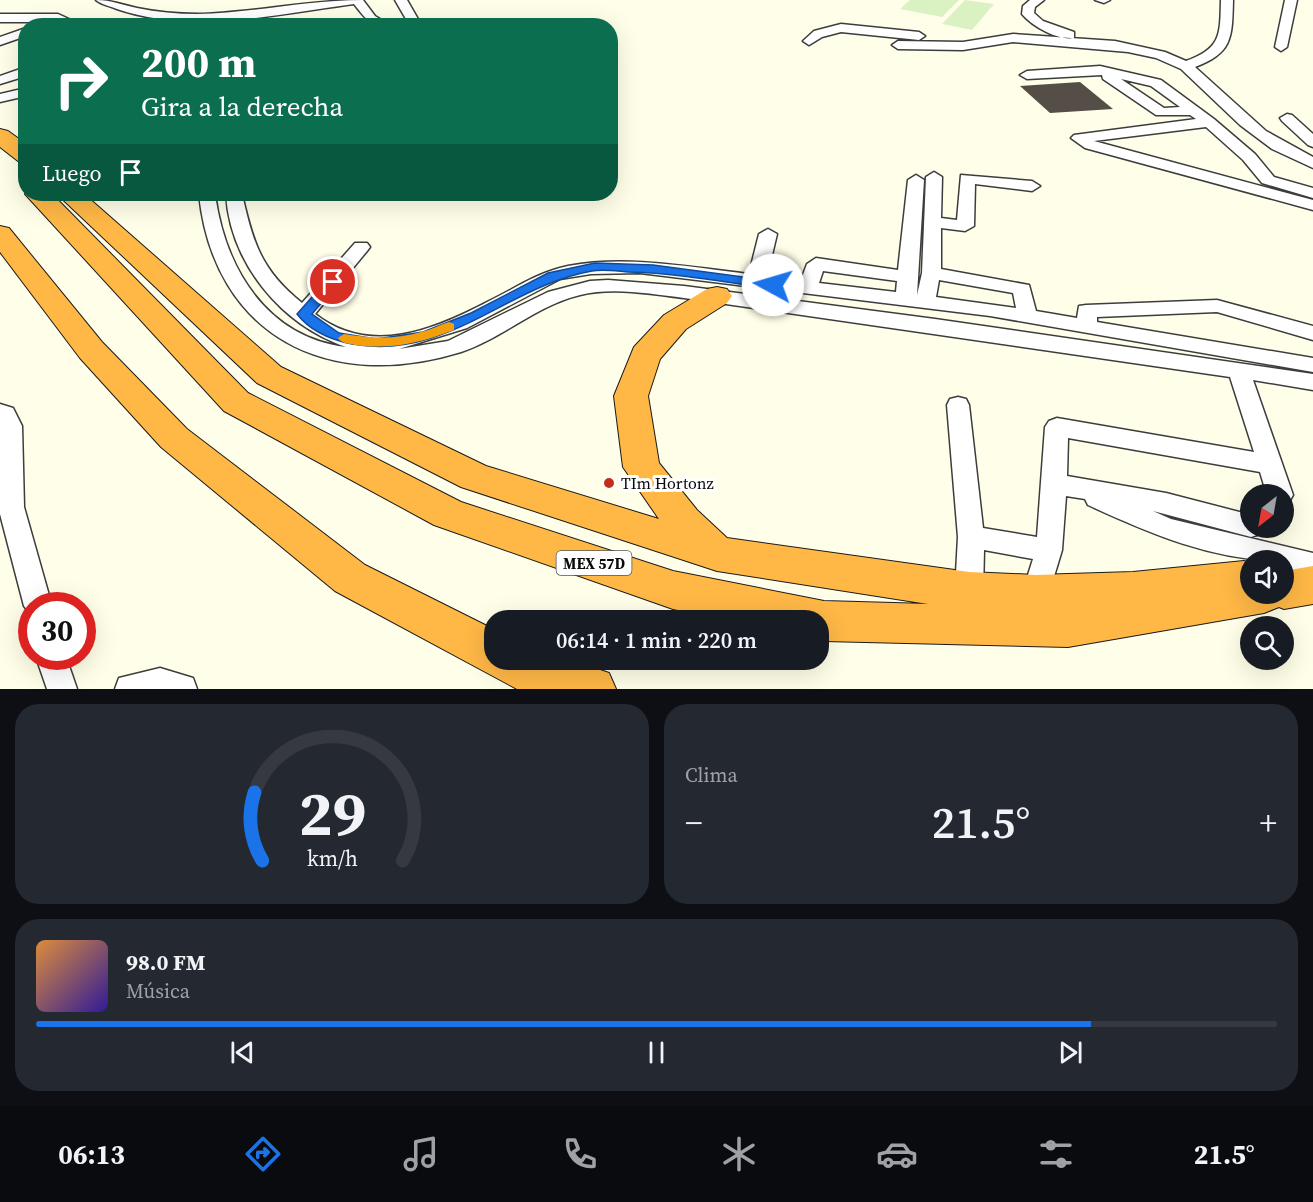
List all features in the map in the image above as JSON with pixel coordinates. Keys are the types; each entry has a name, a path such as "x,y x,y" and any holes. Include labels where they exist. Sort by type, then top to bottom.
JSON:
{"highway":[{"path":"0,136 18,150"},
{"path":"0,164 18,175"},
{"name":"MEX 57D","path":"45,201 236,402 448,514 673,590 824,621 1068,627 1240,598"},
{"path":"78,201 269,375 474,477 717,554 969,591 1036,594 1133,591 1240,580"},
{"path":"0,234 91,350 174,438 350,578 484,647"},
{"path":"717,297 675,322 645,355 632,396 641,467 683,522 717,554"},
{"path":"1294,579 1313,580"},
{"path":"1294,588 1313,585"},
{"path":"527,670 544,679 593,689"}],"street":[{"path":"102,0 148,14 196,16 357,0 372,18"},
{"path":"132,0 163,7 205,9 303,0"},
{"path":"400,0 411,18"},
{"path":"1038,0 1029,6 1028,14 1039,24 1057,32 1160,55 1186,66 1263,138 1290,155 1313,163"},
{"path":"1186,66 1217,51 1225,40 1227,0"},
{"path":"1281,47 1291,0"},
{"path":"0,18 59,13 66,18"},
{"path":"0,24 18,25"},
{"path":"809,41 818,34 841,28 915,35 963,46"},
{"path":"0,41 18,35"},
{"path":"897,45 963,46 1013,38 1129,48"},
{"path":"0,50 18,44"},
{"path":"1100,70 1161,112 1193,111"},
{"path":"1027,75 1100,70 1156,83 1209,122 1249,157 1265,178"},
{"path":"0,80 18,74"},
{"path":"0,87 18,84"},
{"path":"0,98 18,94"},
{"path":"1287,118 1313,142"},
{"path":"1209,122 1079,138 1090,145 1313,205"},
{"path":"905,298 925,178 933,222 931,273 925,302"},
{"path":"933,222 965,226 967,178 1032,186"},
{"path":"1247,188 1265,178"},
{"path":"1220,179 1265,178 1313,193"},
{"path":"207,201 208,218 221,262 246,299 271,324 300,343 322,350 388,357 442,351 471,340 537,305 580,289 607,286 717,297 992,332 1313,382"},
{"path":"235,201 243,245 269,287 336,336 376,344 425,336 476,316 552,276 595,267 653,268 756,283 905,298 990,310 1313,365"},
{"path":"756,283 768,234"},
{"path":"304,314 361,247"},
{"path":"808,288 816,264 907,277"},
{"path":"931,273 1022,289 1027,316"},
{"path":"246,299 269,287"},
{"path":"1088,327 1086,311 1217,306 1313,333"},
{"path":"990,310 992,332"},
{"path":"1239,370 1276,484"},
{"path":"958,405 971,537 969,591"},
{"path":"0,412 5,414 10,426 11,507 34,592"},
{"path":"1036,594 1049,550 1063,485 1057,427 1270,464"},
{"path":"1063,485 1166,503 1240,523"},
{"path":"1063,485 1167,529 1313,565"},
{"path":"971,537 1049,550"},
{"path":"55,670 62,689"},
{"path":"130,689 160,683 182,689"}],"green space":[{"path":"910,0 959,0 942,17 900,9"},
{"path":"965,0 994,4 972,30 942,24"}],"building":[{"path":"1080,82 1113,109 1050,113 1020,86"}],"slow traffic":[{"path":"344,338 376,344 396,342 425,336 449,327"}],"place":[{"name":"TIm Hortonz","path":"609,483"}],"route":[{"path":"333,282 304,314 322,329 336,336 376,344 425,336 476,316 552,276 595,267 653,268 773,285"}]}
